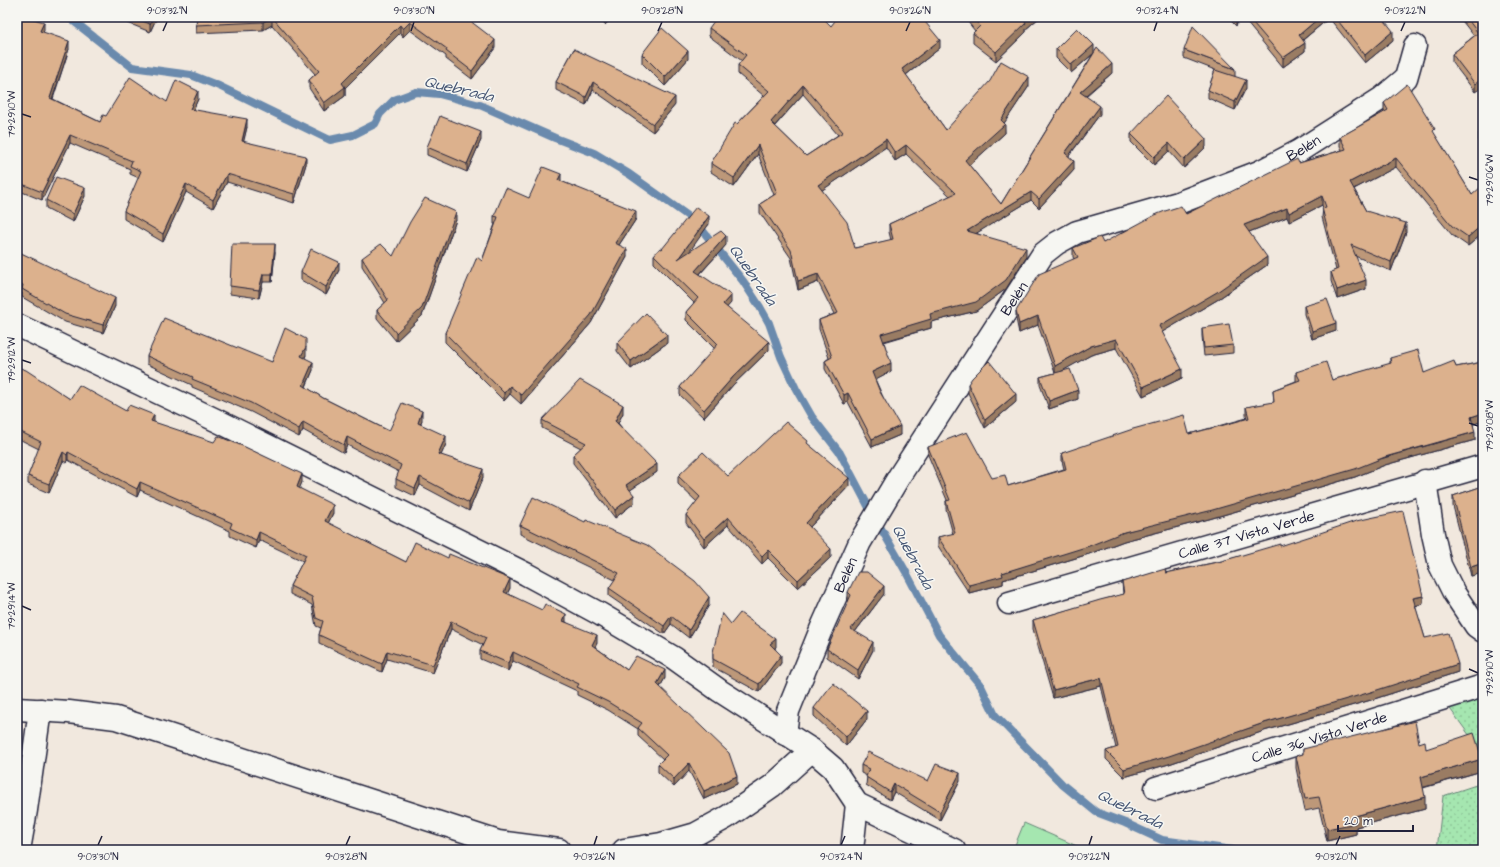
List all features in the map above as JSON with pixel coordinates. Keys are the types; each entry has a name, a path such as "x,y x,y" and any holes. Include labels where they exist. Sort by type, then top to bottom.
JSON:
{"street":[{"name":"Belén","path":"785,734 788,711 822,627 865,534 900,475 1043,254 1057,242 1077,232 1178,203 1259,172 1299,152 1382,98 1406,78 1415,46"},
{"path":"17,326 222,423 526,574 600,614 674,658 785,734 812,750 833,768 857,804 954,850"},
{"name":"Calle 37 Vista Verde","path":"1009,603 1483,466"},
{"path":"1424,482 1440,565 1454,593 1476,626 1483,631"},
{"name":"Calle 36 Vista Verde","path":"1156,788 1483,686"},
{"path":"17,709 70,712 116,718 498,842 559,850"},
{"path":"19,850 40,710"},
{"path":"624,850 661,844 696,834 727,818 772,786 812,750"},
{"path":"852,850 857,804"}],"green space":[{"path":"1483,695 1483,754 1448,706"},
{"path":"1483,769 1483,850 1437,850 1443,796 1479,784"},
{"path":"1024,823 1086,850 1013,850"}],"building":[{"path":"17,17 27,17 44,22 40,31 69,41 50,98 100,122 103,115 106,116 130,77 167,102 176,80 198,91 190,109 247,119 242,141 306,156 294,194 227,174 213,200 186,184 163,234 124,211 141,171 130,166 132,161 70,135 42,192 17,182"},
{"path":"132,17 153,17 150,24"},
{"path":"197,17 272,17 263,22 196,25"},
{"path":"272,17 465,17 495,40 472,71 446,51 447,49 410,22 403,29 400,25 342,83 345,87 324,103 309,80 319,71"},
{"path":"717,17 822,17 831,26 838,17 921,17 940,40 902,69 946,130 990,81 1001,61 1029,77 1001,120 1005,124 965,160 1001,204 1097,48 1112,64 1080,92 1100,106 1065,153 1074,161 1039,199 1031,192 967,231 1026,248 1006,280 976,302 930,314 931,319 881,334 891,363 872,372 880,392 900,426 872,439 848,393 844,395 825,361 832,357 819,320 838,313 818,274 798,281 791,250 760,204 777,193 758,145 734,178 711,163 735,123 737,124 769,91 738,65 746,55 709,28","holes":["803,85 843,132 806,156 771,122","886,139 895,153 906,145 956,193 889,224 893,239 855,248 847,222 818,185"]},
{"path":"972,17 1029,17 1025,21 1026,23 996,52 973,33 980,26"},
{"path":"1248,17 1320,17 1299,35 1305,43 1283,58"},
{"path":"1335,17 1382,17 1393,31 1365,55"},
{"path":"1466,17 1483,17 1483,78 1475,84 1452,54 1478,33"},
{"path":"1193,26 1235,69 1184,50"},
{"path":"662,28 688,51 665,77 642,54"},
{"path":"1077,28 1094,45 1071,65 1056,49"},
{"path":"574,49 675,97 653,124 593,82 586,97 556,82"},
{"path":"1215,70 1246,80 1235,102 1208,90"},
{"path":"1407,84 1435,129 1433,131 1472,195 1481,187 1483,189 1483,227 1482,225 1468,237 1452,226 1396,158 1350,182 1366,211 1406,223 1391,262 1351,245 1366,280 1337,290 1331,272 1338,269 1322,208 1326,207 1322,196 1289,213 1287,208 1244,225 1267,257 1217,292 1159,326 1182,369 1143,387 1116,339 1091,346 1055,366 1038,316 1019,324 1016,311 1039,274 1078,257 1073,248 1100,237 1103,243 1155,215 1181,206 1186,214 1297,159 1299,163 1346,149 1340,137 1388,110 1384,103"},
{"path":"1166,96 1206,139 1184,160 1169,143 1154,157 1131,134"},
{"path":"440,116 481,132 467,164 427,147"},
{"path":"1483,130 1483,140 1479,133"},
{"path":"543,167 561,174 558,180 636,211 615,243 627,249 591,315 521,395 510,386 504,393 445,333 477,257 482,261 498,217 494,216 506,188 529,198"},
{"path":"56,177 85,188 73,214 46,200"},
{"path":"425,198 456,212 422,308 396,333 377,310 388,300 362,258 381,244 393,256 410,222"},
{"path":"696,207 709,216 678,259 721,231 726,236 695,271 731,295 723,304 769,342 733,377 704,410 680,387 718,344 686,312 698,298 654,255 660,248 662,249"},
{"path":"232,244 275,244 272,274 263,274 259,290 230,286"},
{"path":"311,249 339,262 326,287 301,272"},
{"path":"17,251 115,298 103,325 65,314 22,289 23,285 17,282"},
{"path":"1327,299 1336,323 1312,331 1304,306"},
{"path":"646,313 667,335 631,361 617,343"},
{"path":"164,318 272,362 285,328 306,339 306,347 301,356 313,362 303,385 323,398 389,431 402,403 422,411 418,423 446,436 438,454 483,469 469,503 420,477 415,488 396,479 401,465 347,437 344,445 303,422 299,429 251,403 192,379 193,377 147,356"},
{"path":"1229,324 1233,345 1204,348 1202,328"},
{"path":"1418,350 1424,373 1454,361 1456,367 1483,362 1483,413 1471,417 1475,432 1385,457 1355,469 1209,511 1124,532 1089,546 1002,573 1003,576 969,585 938,537 955,533 946,501 950,500 928,447 967,432 992,478 1005,475 1008,486 1066,469 1062,453 1133,429 1184,415 1189,434 1213,429 1249,418 1246,407 1274,402 1273,390 1300,380 1296,372 1326,362 1332,380 1391,363 1390,358"},
{"path":"989,361 1016,394 985,420 968,384"},
{"path":"17,367 26,370 70,399 79,385 126,411 129,405 154,415 151,421 214,442 218,436 302,474 297,487 333,505 325,521 406,562 415,542 448,558 449,554 510,579 504,592 542,610 545,604 566,614 563,621 597,635 592,645 627,670 636,656 665,670 657,684 729,753 737,776 704,791 689,763 674,779 658,764 667,755 638,728 642,723 608,702 577,687 579,684 513,652 508,663 480,651 486,638 451,621 433,665 387,651 382,664 319,635 323,621 316,618 312,597 290,586 306,555 259,532 256,540 230,528 232,523 140,482 137,489 68,452 67,455 63,452 49,484 28,476 41,442 17,430"},
{"path":"1070,369 1078,390 1049,401 1040,377"},
{"path":"580,380 623,405 615,421 657,464 626,485 634,495 615,510 573,455 586,443 542,420"},
{"path":"786,422 808,441 807,443 849,478 806,523 831,549 798,580 768,550 762,556 728,517 704,539 686,515 700,497 678,476 703,452 728,476"},
{"path":"1483,486 1483,563 1471,567 1453,496"},
{"path":"533,497 585,522 586,520 647,545 695,581 709,597 689,630 671,616 664,626 609,588 619,573 520,525"},
{"path":"1403,511 1423,596 1413,598 1425,638 1448,633 1458,664 1371,692 1264,723 1169,756 1124,769 1106,751 1118,747 1101,678 1053,690 1033,620 1124,594 1122,582 1165,569 1166,573 1222,561 1280,544 1280,546 1356,521"},
{"path":"858,572 867,572 884,586 851,629 873,642 858,670 827,649 851,595 848,592"},
{"path":"722,613 731,624 740,613 776,639 770,644 781,655 759,684 713,659 713,652"},
{"path":"833,683 867,711 846,737 814,708"},
{"path":"1415,721 1419,743 1425,741 1426,749 1474,733 1482,759 1421,777 1425,797 1355,816 1356,823 1327,829 1319,797 1305,799 1296,756 1303,754 1303,749"},
{"path":"868,752 928,781 936,764 960,773 940,812 894,784 890,792 866,777 869,769 861,765"}],"waterway":[{"name":"Quebrada","path":"67,17 132,67 191,75 219,86 330,140 353,135 375,124 380,114 394,100 416,92 439,94 480,105 555,138 594,153 629,174 695,221 743,281 760,307 769,323 781,357 796,389 812,417 840,453 939,635 981,686 995,715 1063,785 1096,812 1162,840 1233,850"}]}
